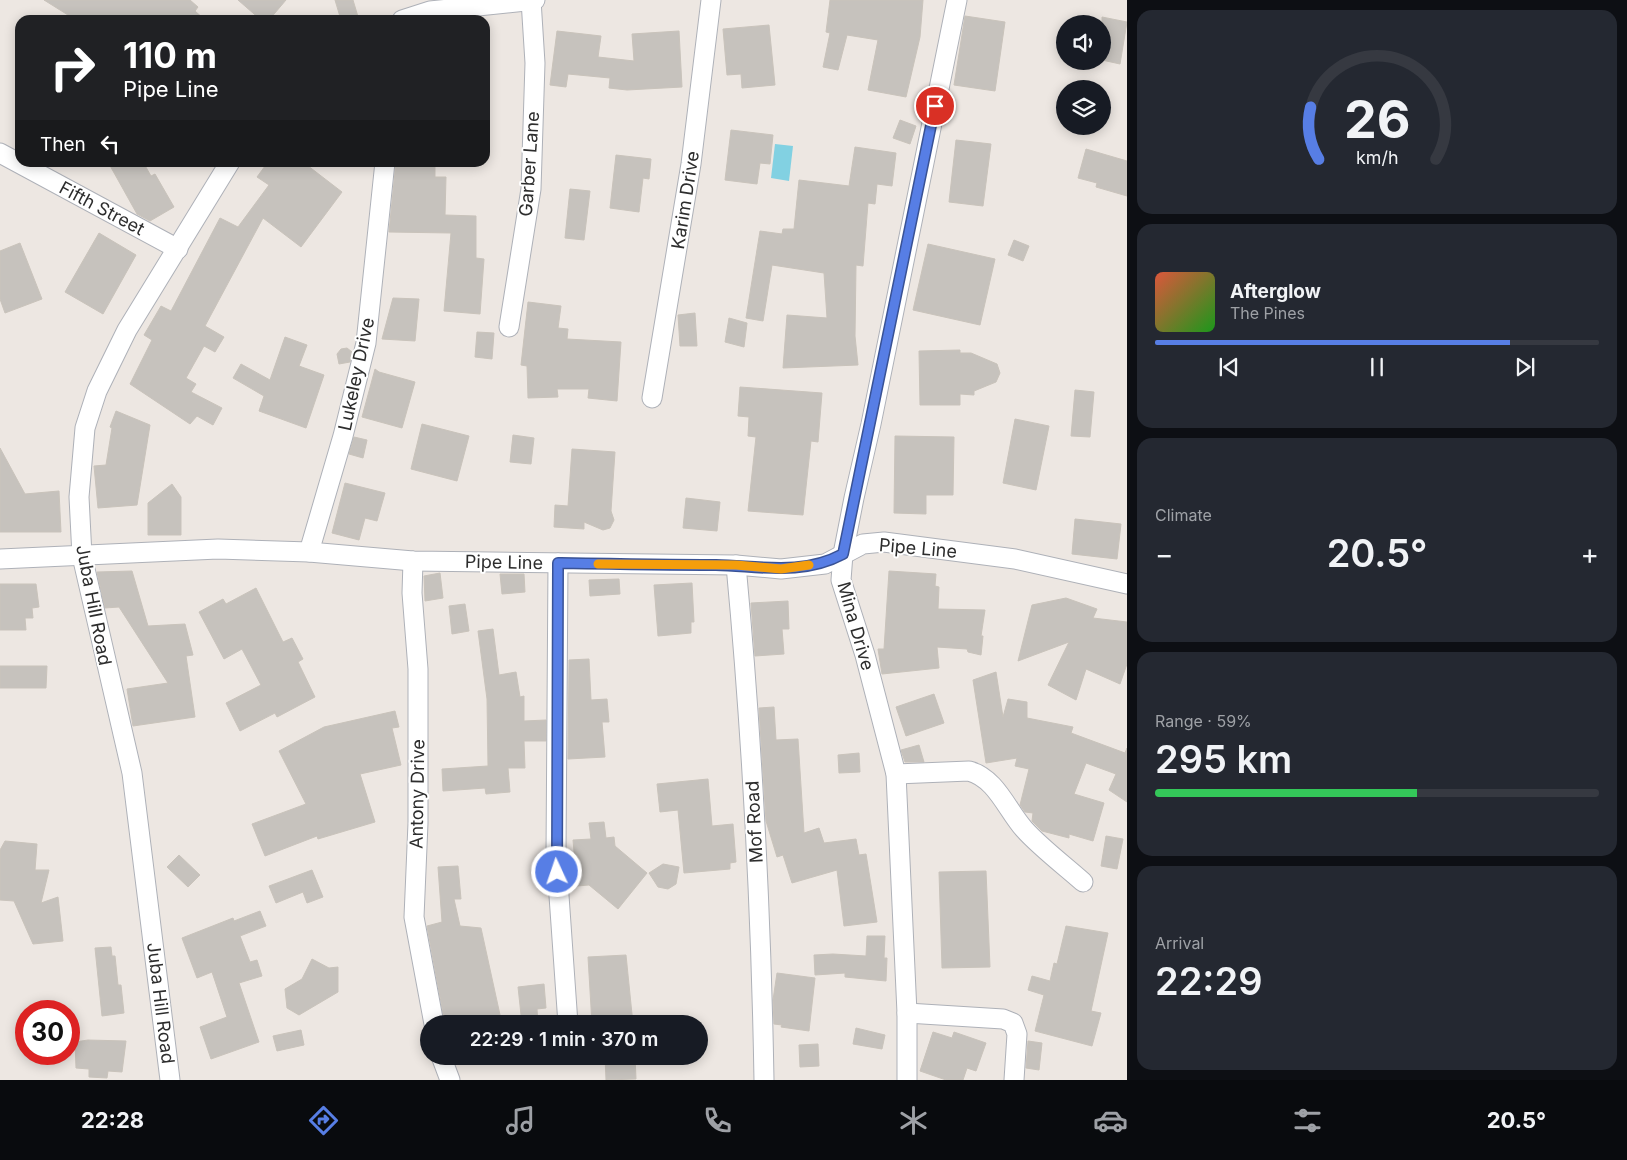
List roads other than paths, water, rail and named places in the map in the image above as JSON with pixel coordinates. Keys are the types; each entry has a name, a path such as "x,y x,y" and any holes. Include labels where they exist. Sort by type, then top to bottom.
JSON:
{"street":[{"name":"Garber Lane","path":"509,327 531,190 535,63 531,0"},
{"path":"418,15 430,11 535,0"},
{"name":"Karim Drive","path":"652,398 691,164 712,0"},
{"name":"Mina Drive","path":"907,1080 908,1013 896,774 865,655 846,601 841,580 843,554 957,0"},
{"name":"Fifth Street","path":"0,153 15,161"},
{"name":"Fifth Street","path":"26,167 178,249"},
{"name":"Juba Hill Road","path":"170,1080 132,773 82,556 79,497 85,428 97,391 127,330 227,167"},
{"name":"Lukeley Drive","path":"309,552 343,436 366,343 384,167"},
{"name":"Pipe Line","path":"0,559 218,549 309,552 413,562 736,565 781,569 825,564 863,544 884,542 1015,559 1127,584"},
{"name":"Antony Drive","path":"413,562 412,593 418,669 418,823 414,918 432,1015"},
{"path":"558,563 556,853 567,1015"},
{"name":"Mof Road","path":"736,565 761,941 764,1080"},
{"path":"896,774 969,771 980,774 989,782 1024,830 1083,882"},
{"path":"908,1013 1003,1019 1013,1023 1017,1034 1014,1080"},
{"path":"448,1065 450,1080"}],"water":[{"path":"775,144 793,146 789,181 771,178"}]}
